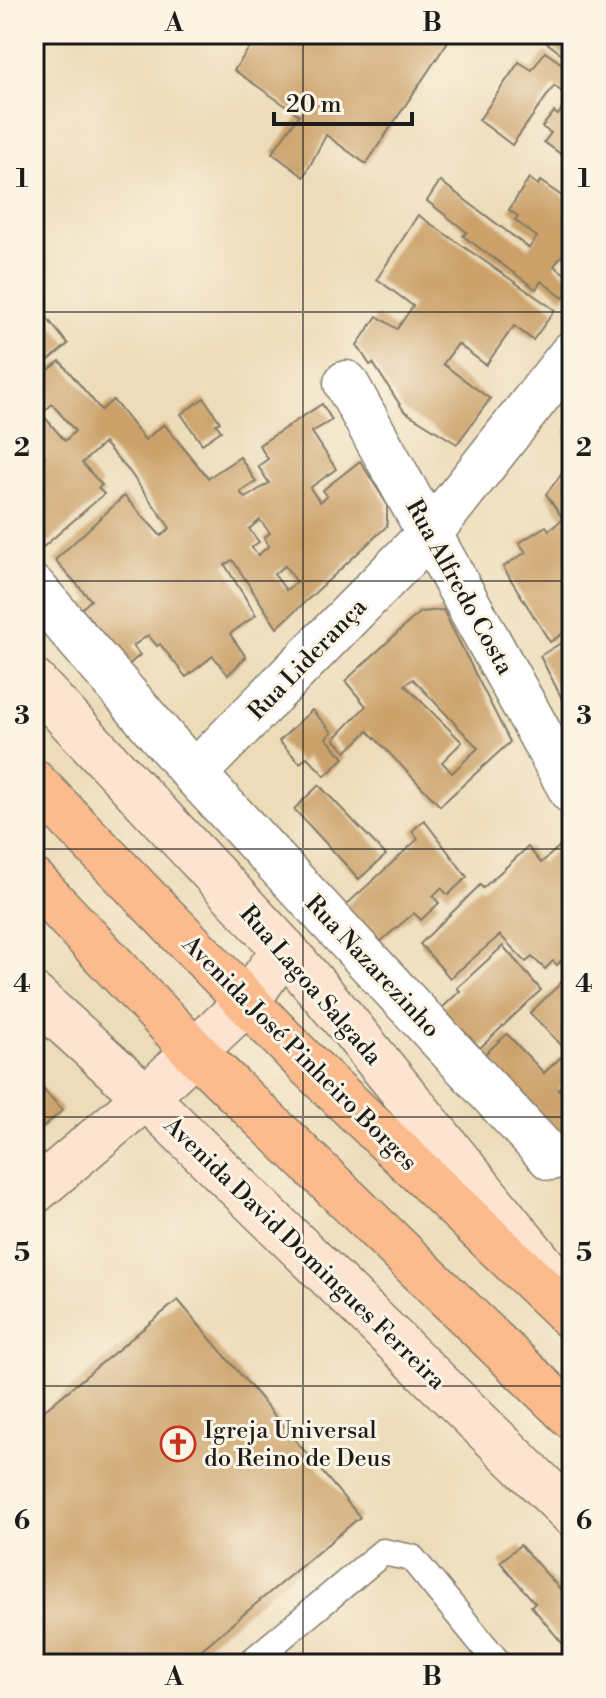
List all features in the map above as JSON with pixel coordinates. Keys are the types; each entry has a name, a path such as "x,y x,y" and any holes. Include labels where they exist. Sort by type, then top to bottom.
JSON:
{"main road":[{"name":"Avenida José Pinheiro Borges","path":"34,782 316,1072 572,1318"},
{"path":"34,881 195,1052 572,1417"}],"street":[{"name":"Rua Liderança","path":"194,774 430,533 572,353"},
{"name":"Rua Alfredo Costa","path":"346,383 572,792"},
{"path":"34,588 194,774"},
{"name":"Rua Lagoa Salgada","path":"34,682 284,949 572,1302"},
{"name":"Rua Nazarezinho","path":"194,774 551,1158"},
{"path":"34,1192 146,1097 247,1002 284,949"},
{"name":"Avenida David Domingues Ferreira","path":"34,996 146,1097 572,1514"}],"lane":[{"path":"249,1664 383,1552 412,1558 499,1664"}],"building":[{"path":"259,34 453,34 366,164 326,135 304,177 272,153 299,115 234,70"},
{"path":"552,34 572,34 572,62 546,42"},
{"path":"545,52 572,71 572,99 554,86 512,145 479,120 519,62 532,70"},
{"path":"565,105 572,110 572,162 544,142 551,133 542,127 554,112 558,115"},
{"path":"529,178 538,185 540,181 572,203 572,247 554,266 572,279 572,286 563,298 541,281 536,289 463,236 467,232 427,201 440,181 529,248 537,237 515,220 518,216 509,210"},
{"path":"418,215 555,310 533,340 514,326 486,365 458,344 443,364 490,399 457,444 404,411 373,363 370,365 357,345 377,316 397,329 413,306 377,279"},
{"path":"34,302 68,344 34,373"},
{"path":"60,361 101,410 113,400 145,440 164,424 208,478 240,457 256,482 240,492 245,498 269,483 258,466 268,459 259,445 322,404 332,420 312,432 336,469 310,488 320,502 327,496 323,490 360,461 387,504 387,526 277,628 234,562 232,560 225,565 256,615 230,634 246,657 228,675 213,656 186,677 160,644 157,646 148,635 133,646 140,655 127,666 78,612 91,600 55,560 124,496 161,536 170,528 129,471 104,443 82,463 102,485 98,488 104,494 34,555 34,466 45,457 43,454 34,461 34,382","holes":["52,404 75,431 65,441 42,414","260,520 270,533 264,538 269,546 258,555 252,547 259,542 249,529","285,566 297,582 286,590 274,574"]},
{"path":"204,398 220,422 216,424 221,431 202,444 181,414"},
{"path":"572,423 572,442 565,432"},
{"path":"572,461 572,627 550,642 503,567 526,552 519,543 546,526 549,530 563,519 546,494"},
{"path":"443,610 510,742 440,806 368,731 346,752 334,739 366,706 345,681 420,612","holes":["413,679 478,748 452,773 442,762 462,742 405,685"]},
{"path":"572,636 572,718 540,656"},
{"path":"312,710 332,732 326,738 344,758 325,776 307,757 300,763 279,741"},
{"path":"319,785 386,855 359,879 294,809"},
{"path":"424,820 467,877 448,895 441,888 433,896 439,903 421,920 414,913 380,942 345,906 418,839 412,831"},
{"path":"562,844 572,863 572,950 557,965 553,961 545,969 532,957 526,962 500,935 450,978 420,944 480,885 483,888 528,847 541,863"},
{"path":"503,946 541,990 480,1048 442,1008 460,991 457,988"},
{"path":"572,972 572,1056 530,1013"},
{"path":"507,1034 544,1073 561,1057 572,1069 572,1076 558,1089 572,1103 572,1148 485,1054"},
{"path":"34,1080 63,1110 34,1135"},
{"name":"Igreja Universal do Reino de Deus","path":"178,1300 360,1517 184,1664 34,1664 34,1419"},
{"path":"520,1545 572,1602 572,1655 531,1606 535,1603 500,1562"}],"place":[{"name":"Igreja Universal do Reino de Deus","path":"178,1444"}]}
